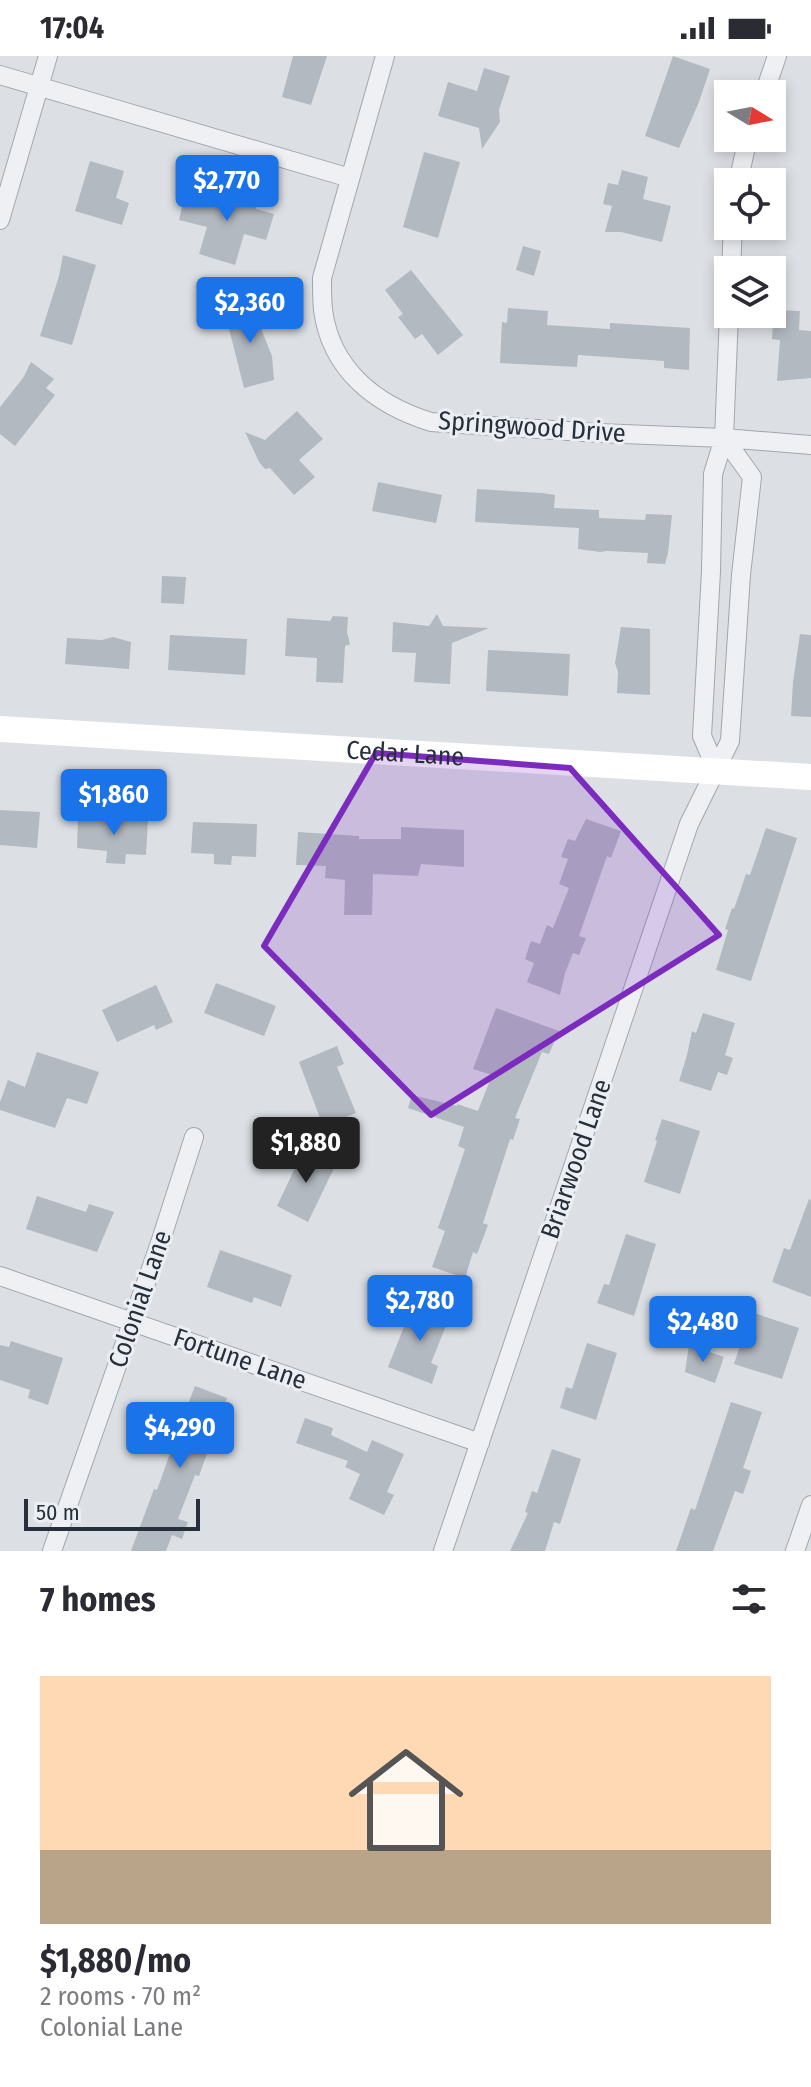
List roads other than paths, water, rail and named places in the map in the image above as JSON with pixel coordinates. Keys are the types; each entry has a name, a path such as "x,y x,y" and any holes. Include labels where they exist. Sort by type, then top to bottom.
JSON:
{"main road":[{"name":"Cedar Lane","path":"0,729 811,777"}],"street":[{"path":"0,220 48,56"},
{"name":"Springwood Drive","path":"385,56 322,278 323,311 330,337 343,362 360,383 381,401 405,414 431,422 811,445"},
{"path":"769,80 777,56"},
{"path":"0,75 350,178"},
{"path":"717,771 702,736 713,474 724,438 728,328"},
{"name":"Briarwood Lane","path":"443,1551 689,824 730,741 741,575 752,477 724,438"},
{"name":"Colonial Lane","path":"52,1551 194,1137"},
{"name":"Fortune Lane","path":"0,1276 480,1443"},
{"path":"795,1551 811,1505"}]}
